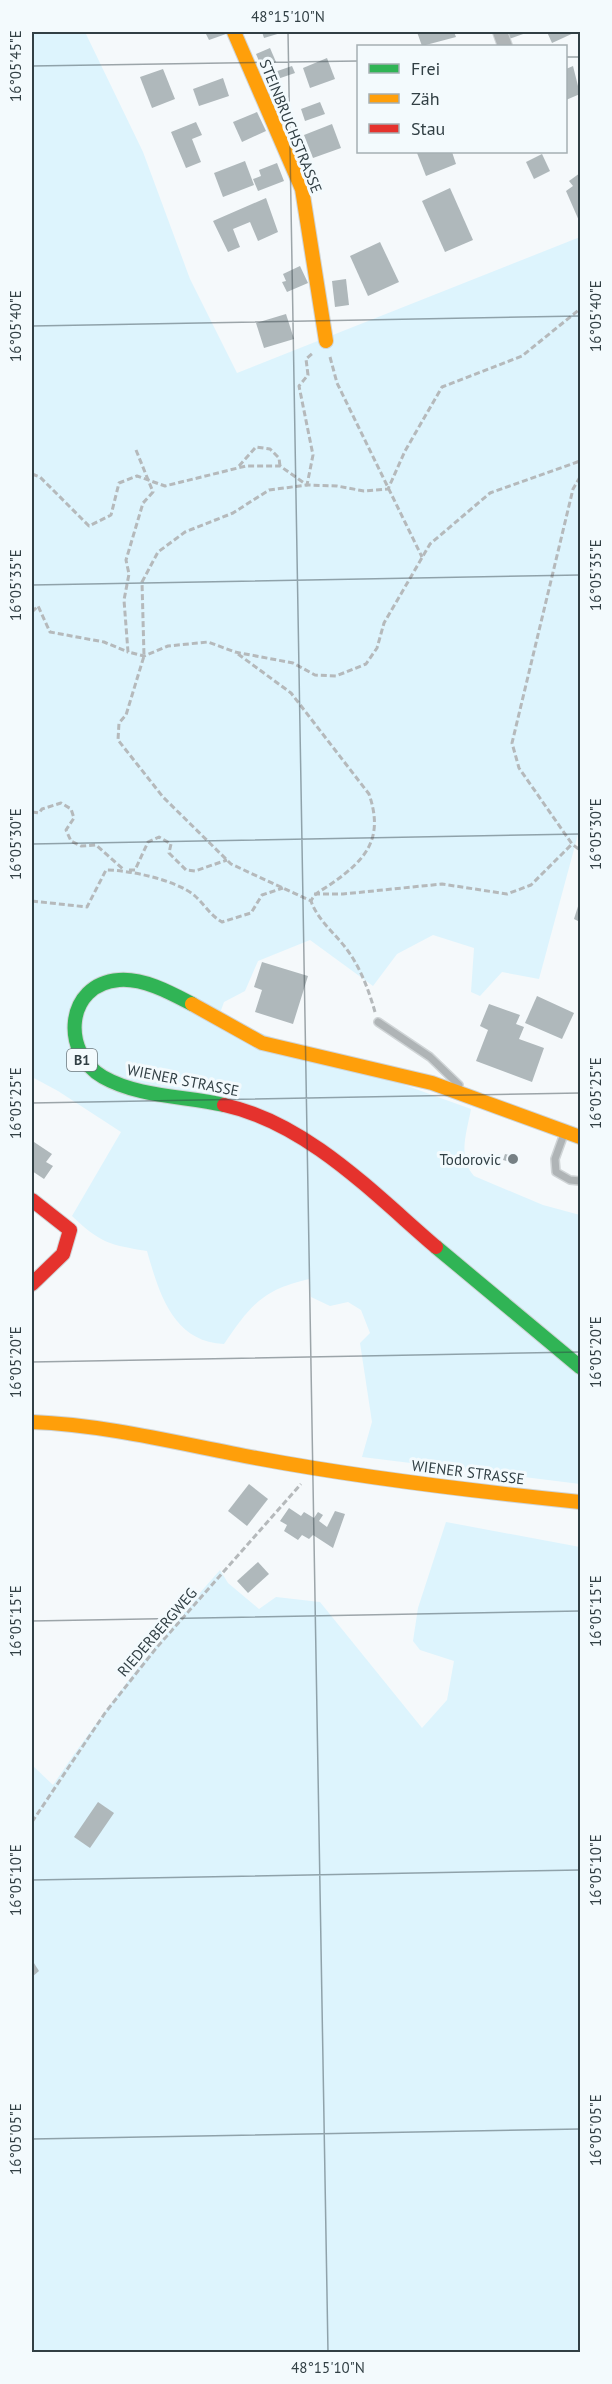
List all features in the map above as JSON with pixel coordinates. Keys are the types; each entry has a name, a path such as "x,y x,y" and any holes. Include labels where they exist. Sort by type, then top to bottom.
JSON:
{"main road":[{"name":"STEINBRUCHSTRASSE","path":"234,32 302,189 326,341"},
{"name":"WIENER STRASSE","path":"580,1137 432,1083 262,1042 221,1023 168,992 138,981 113,980 96,987 81,1002 74,1016 72,1036 77,1053 97,1074 122,1085 235,1106 292,1131 365,1187 580,1367"},
{"path":"32,1200 70,1230 70,1243 64,1256 32,1284"},
{"name":"WIENER STRASSE","path":"32,1422 93,1428 315,1468 580,1502"}],"lane":[{"path":"378,1022 430,1057 469,1095"},
{"path":"564,1133 555,1159 556,1172 570,1180 580,1181"}],"path":[{"path":"387,489 405,451 442,387 522,356 580,309"},
{"path":"307,485 314,455 298,386 308,375 306,359 326,341 337,383 422,557"},
{"path":"238,468 256,447 270,449 279,458 280,466"},
{"path":"128,652 124,600 129,574 126,560 143,504 153,492 136,450"},
{"path":"32,612 38,606 50,632 104,642 144,656 168,646 207,642 235,652 293,663 315,675 336,676 366,664 377,648 384,623 430,544 490,493 580,461"},
{"path":"40,477 89,526 111,515 119,483 137,476 165,486 238,468 280,466 307,485"},
{"path":"32,474 50,479"},
{"path":"580,477 573,489 512,743 519,768 572,844 580,850"},
{"path":"378,1022 369,988 349,952 317,915 311,901 243,872 227,860 163,797 118,740 119,723 126,715 144,656 142,582 158,552 185,532 233,513 269,490 307,485 338,486 364,491 387,489"},
{"path":"106,492 116,494"},
{"path":"235,652 291,693 369,794 376,813 374,836 364,857 345,874 314,894 311,901"},
{"path":"32,812 39,813 42,809 61,803 71,809 74,818 66,830 71,841 81,846 96,845 124,870 174,885 195,895 211,915 222,922 251,913 262,895 283,888"},
{"path":"32,901 87,907 106,870 135,870 148,842 159,837 171,844 169,853 177,864 186,870 195,871 227,860"},
{"path":"314,894 343,894 442,884 507,894 531,885 572,844"},
{"name":"RIEDERBERGWEG","path":"32,1822 105,1713 157,1647 315,1468"}],"shaded area":[{"path":"32,32 85,32 143,152 190,279 237,373 580,237 580,827 539,979 502,972 480,996 471,992 474,948 433,935 397,954 373,986 310,940 258,961 245,991 224,1002 220,1013 258,1032 471,1109 465,1153 469,1169 474,1176 543,1205 580,1215 580,1484 362,1457 372,1422 360,1343 370,1333 361,1310 348,1302 330,1306 311,1297 309,1279 280,1288 259,1301 250,1309 224,1344 207,1341 192,1335 180,1325 171,1312 157,1283 147,1251 106,1241 90,1232 72,1216 121,1132 32,1077"},
{"path":"446,1522 580,1547 580,2352 32,2352 32,1765 53,1785 133,1675 220,1570 228,1583 259,1609 276,1597 320,1602 422,1728 447,1700 454,1661 420,1650 413,1641 418,1608"}],"building":[{"path":"205,32 225,32 226,34 209,40"},
{"path":"262,32 284,32 264,38"},
{"path":"417,32 454,32 456,37 426,45 422,45"},
{"path":"507,32 525,32 526,33 509,39"},
{"path":"547,32 576,32 552,43"},
{"path":"270,48 276,62 262,68 256,54"},
{"path":"327,58 335,79 310,88 303,68"},
{"path":"292,66 295,73 266,83 263,76"},
{"path":"573,66 580,94 567,100 567,69"},
{"path":"163,69 175,99 152,108 140,77"},
{"path":"223,78 229,96 199,106 193,89"},
{"path":"320,102 325,114 305,121 301,109"},
{"path":"257,112 266,131 242,142 233,122"},
{"path":"196,122 202,135 192,139 201,162 186,168 171,132"},
{"path":"332,124 341,148 313,158 304,135"},
{"path":"417,153 452,153 456,164 426,176"},
{"path":"542,154 550,171 534,179 526,162"},
{"path":"245,161 254,185 223,197 214,173"},
{"path":"277,163 284,181 258,191 253,179 261,176 259,170"},
{"path":"580,173 580,223 566,191 573,186 569,181"},
{"path":"450,188 473,240 445,252 422,201"},
{"path":"266,198 278,232 258,241 250,222 233,229 240,247 228,252 213,221"},
{"path":"380,242 399,282 368,296 350,256"},
{"path":"300,266 308,283 287,292 282,282 286,281 283,274"},
{"path":"346,279 349,305 335,307 332,281"},
{"path":"286,314 294,339 264,348 256,323"},
{"path":"580,900 580,922 574,919"},
{"path":"262,962 308,976 293,1024 255,1012 262,990 254,987"},
{"path":"537,996 574,1013 562,1039 525,1023"},
{"path":"489,1004 520,1015 516,1024 524,1027 519,1039 544,1048 532,1082 476,1061 488,1030 480,1026"},
{"path":"34,1142 52,1154 46,1162 53,1166 44,1179 32,1171"},
{"path":"505,1154 516,1157 514,1163 503,1160"},
{"path":"249,1484 268,1499 247,1526 228,1511"},
{"path":"289,1508 301,1516 304,1512 314,1518 318,1512 323,1515 319,1521 327,1527 335,1511 345,1514 333,1548 313,1535 309,1539 302,1535 298,1540 284,1531 287,1525 280,1521"},
{"path":"258,1562 269,1574 248,1593 237,1581"},
{"path":"98,1802 114,1813 90,1848 74,1837"},
{"path":"32,1960 39,1971 32,1977"}],"traffic: fast":[{"path":"192,1004 157,987 138,981 119,980 101,984 88,993 79,1006 75,1021 75,1037 80,1052 89,1066 117,1084 146,1092 224,1105"},
{"path":"436,1247 580,1367"}],"traffic: slow":[{"path":"234,32 302,189 326,341"},
{"path":"192,1004 262,1043 432,1083 580,1137"},
{"path":"32,1422 116,1431 377,1478 580,1502"}],"traffic: jam":[{"path":"224,1105 254,1114 283,1127 338,1162 436,1247"},
{"path":"32,1200 70,1230 63,1254 32,1284"}],"place":[{"name":"Todorovic","path":"513,1159"}]}
